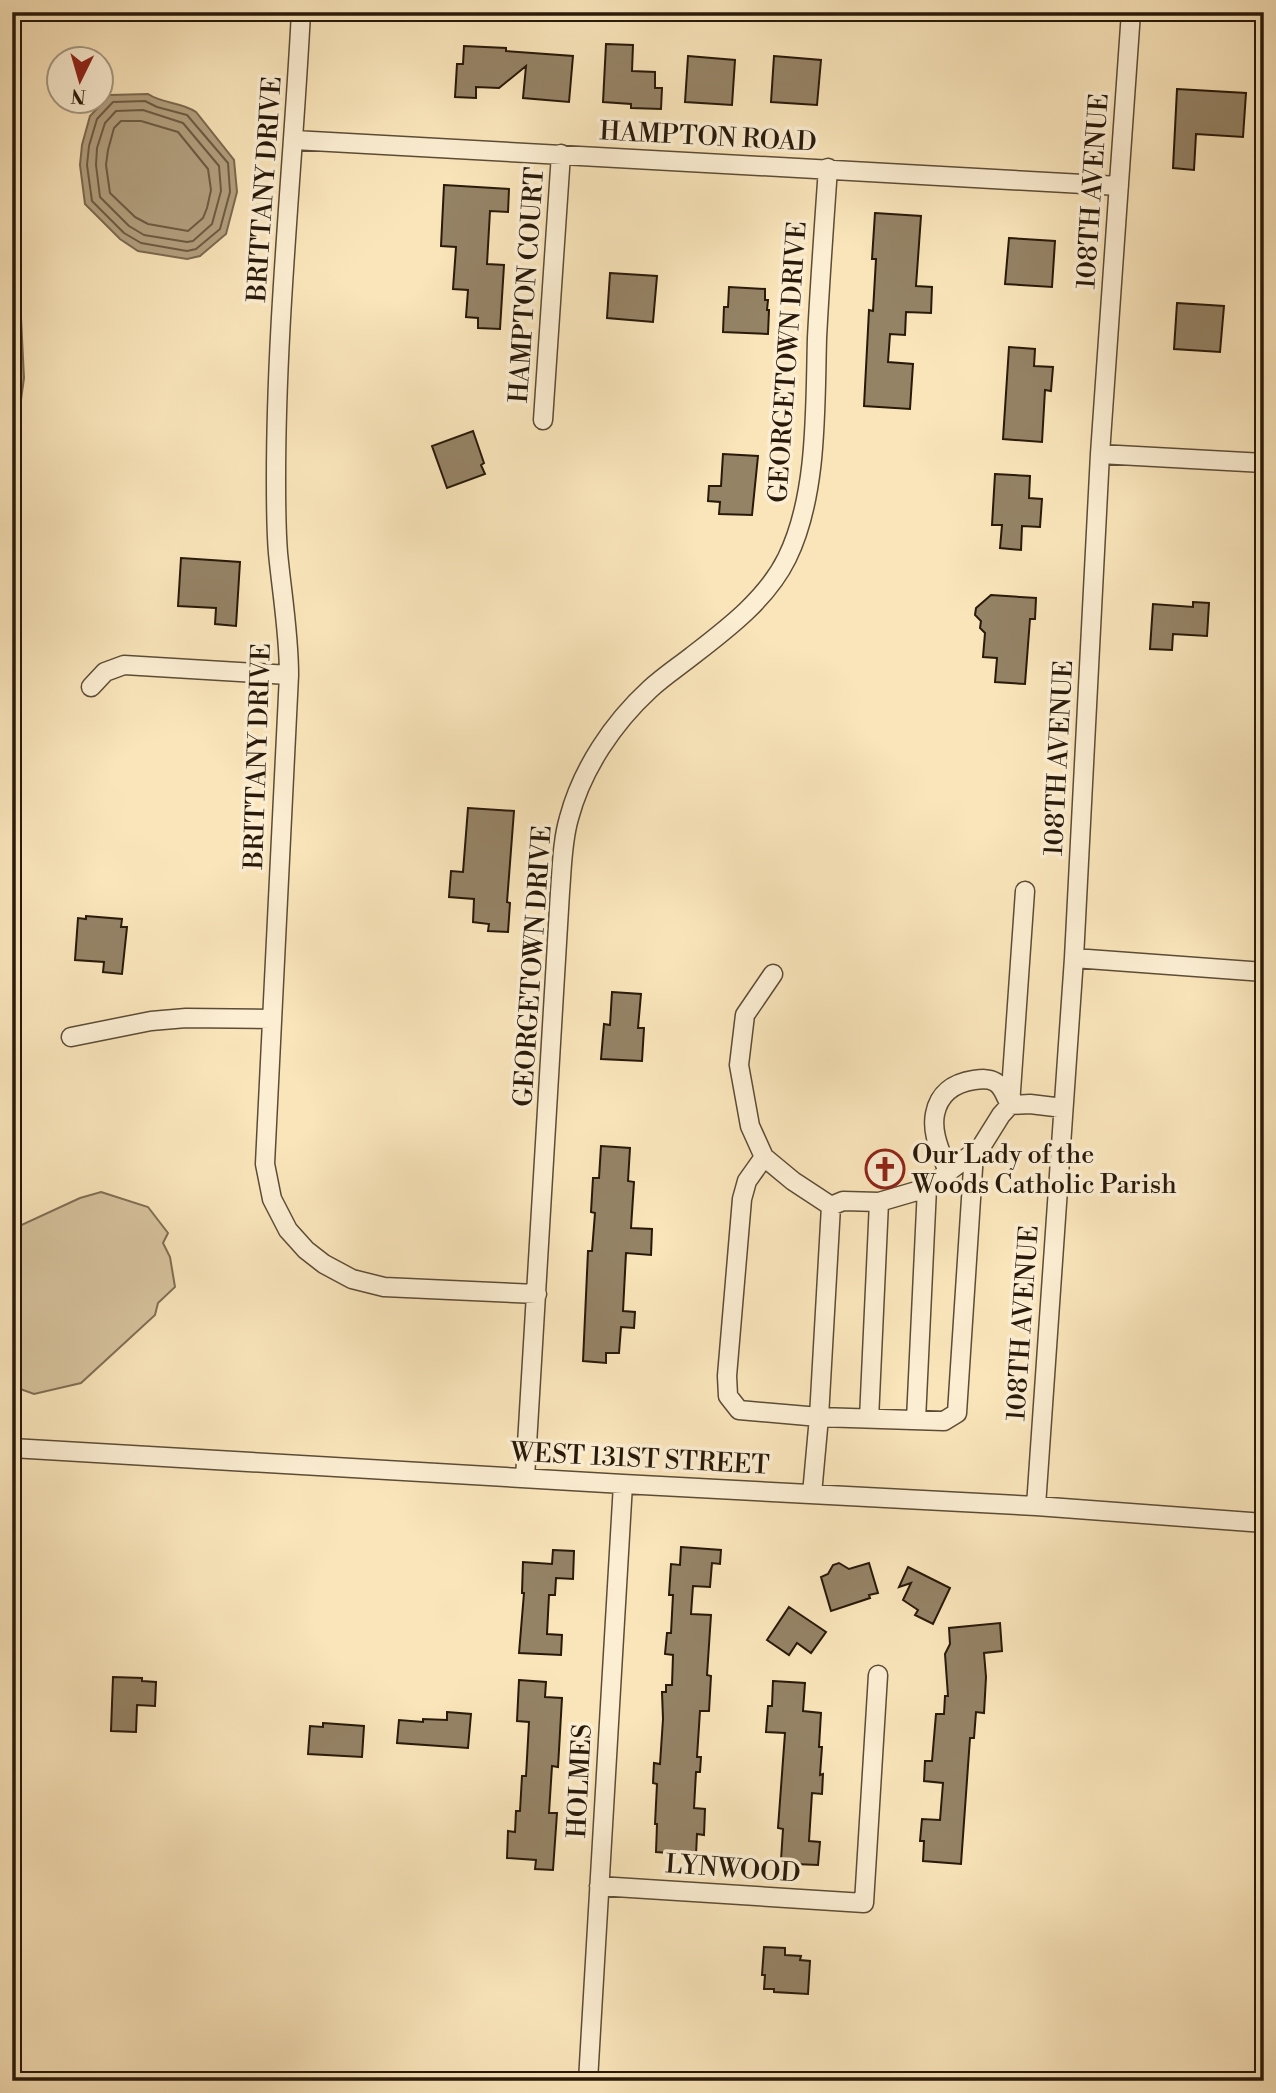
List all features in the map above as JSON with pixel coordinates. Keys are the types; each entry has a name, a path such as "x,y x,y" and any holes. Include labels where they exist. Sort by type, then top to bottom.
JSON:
{"street":[{"name":"BRITTANY DRIVE","path":"301,12 284,276 276,477 278,554 289,640 289,675 265,1164 272,1199 288,1230 306,1250 324,1264 352,1279 384,1287 537,1294"},
{"name":"108TH AVENUE","path":"1036,1506 1074,958 1100,454 1131,12"},
{"name":"HAMPTON ROAD","path":"294,140 1119,186"},
{"name":"HAMPTON COURT","path":"543,420 561,154"},
{"name":"GEORGETOWN DRIVE","path":"525,1478 560,892 568,819 590,765 629,710 650,689 752,606 776,577 793,544 801,521 810,474 828,168"},
{"path":"1100,454 1264,463"},
{"path":"91,687 105,672 124,665 289,675"},
{"path":"831,1206 843,1201 879,1202 927,1188 981,1147 1010,1105 1025,891"},
{"path":"1074,958 1264,972"},
{"path":"773,974 745,1015 739,1065 750,1126 764,1157 793,1181 831,1206"},
{"path":"71,1037 151,1021 186,1018 271,1019"},
{"path":"948,1173 934,1131 935,1113 941,1097 958,1083 984,1079 996,1082 1010,1105"},
{"path":"1010,1105 1030,1104 1063,1108"},
{"path":"764,1157 747,1181 742,1199 727,1376 728,1396 738,1410 819,1417 944,1421 957,1413 974,1153"},
{"path":"916,1420 927,1188"},
{"path":"869,1419 879,1202"},
{"path":"812,1494 831,1206"},
{"name":"WEST 131ST STREET","path":"12,1448 1036,1506 1264,1523"},
{"name":"HOLMES","path":"587,2081 624,1484"},
{"name":"LYNWOOD","path":"599,1886 864,1903 878,1675"}],"shaded area":[{"path":"101,1192 148,1207 168,1233 163,1243 170,1257 175,1287 158,1303 155,1315 81,1383 34,1394 12,1386 12,1233 17,1227 80,1198"}],"water":[{"path":"148,94 196,112 234,160 237,192 226,234 200,256 187,259 138,251 120,239 85,204 80,165 90,116 116,116 116,95"},
{"path":"12,273 17,281 24,378 21,400 12,407"}],"building":[{"path":"606,44 633,45 632,71 655,72 655,88 662,88 661,109 631,108 631,104 603,102"},
{"path":"464,46 573,56 569,102 523,98 526,66 499,88 476,87 476,98 455,97 457,64 463,64"},
{"path":"688,56 735,60 732,105 685,102"},
{"path":"774,56 821,60 817,105 771,102"},
{"path":"1177,89 1246,93 1243,137 1196,134 1194,170 1173,168"},
{"path":"444,185 509,189 508,212 490,211 487,264 504,265 500,329 478,328 478,318 466,317 468,290 453,289 456,247 441,246"},
{"path":"875,213 921,216 916,286 932,287 931,313 906,312 905,335 890,334 888,362 913,364 910,409 864,406 869,310 873,311 876,259 872,259"},
{"path":"1009,238 1055,241 1052,287 1005,284"},
{"path":"610,273 657,276 653,322 607,318"},
{"path":"729,287 765,289 769,310 768,334 723,332 724,307 728,307"},
{"path":"1177,303 1224,306 1220,352 1174,349"},
{"path":"1009,347 1035,349 1034,366 1053,367 1051,391 1045,390 1042,442 1003,439"},
{"path":"473,431 485,474 447,488 432,446"},
{"path":"723,454 758,456 752,515 719,514 720,502 708,501 709,486 721,486"},
{"path":"995,474 1030,476 1029,498 1042,499 1040,527 1022,526 1021,550 1000,548 1002,525 992,525"},
{"path":"181,558 240,562 236,626 215,624 216,608 178,606"},
{"path":"991,595 1036,598 1035,619 1030,619 1025,684 995,682 997,658 983,657 985,633 980,628 981,621 975,615 976,608"},
{"path":"1193,602 1209,603 1207,636 1173,634 1172,650 1150,649 1153,604 1193,607"},
{"path":"468,808 514,811 507,902 510,903 508,932 488,931 489,924 473,922 474,899 449,897 451,871 463,872"},
{"path":"86,916 122,919 121,927 127,927 122,974 103,972 104,962 75,960 78,918 86,919"},
{"path":"612,992 641,994 638,1028 644,1028 642,1061 601,1059 604,1024 610,1025"},
{"path":"601,1146 630,1148 628,1181 634,1182 631,1228 652,1229 651,1255 626,1253 623,1311 635,1312 634,1328 621,1327 619,1353 606,1353 606,1363 583,1361 588,1251 592,1251 595,1213 591,1212 593,1178 599,1178"},
{"path":"681,1547 721,1550 720,1564 712,1563 710,1587 693,1586 691,1614 711,1615 707,1675 711,1676 709,1711 700,1711 697,1757 701,1757 700,1772 696,1772 694,1808 705,1809 704,1835 697,1834 696,1855 656,1852 657,1784 653,1783 654,1763 660,1764 662,1692 666,1692 666,1685 672,1685 673,1655 665,1654 667,1633 671,1633 671,1564 680,1565"},
{"path":"553,1550 574,1551 573,1579 556,1578 555,1595 549,1595 547,1634 562,1635 561,1655 519,1653 524,1593 523,1562 552,1564"},
{"path":"839,1563 849,1569 869,1563 878,1593 831,1611 821,1577 828,1574 833,1565"},
{"path":"908,1567 950,1588 933,1624 915,1615 918,1610 903,1600 911,1583 899,1587"},
{"path":"789,1607 826,1632 811,1653 797,1643 789,1655 767,1640"},
{"path":"1000,1623 1002,1651 984,1653 984,1713 976,1712 974,1738 970,1738 961,1864 923,1861 924,1841 920,1841 922,1819 940,1820 943,1783 924,1781 925,1761 932,1761 936,1714 944,1714 945,1696 948,1696 945,1654 950,1644 949,1628"},
{"path":"113,1677 142,1678 142,1681 156,1682 155,1706 137,1705 136,1732 111,1731"},
{"path":"519,1680 546,1682 545,1697 562,1698 558,1767 552,1766 549,1813 557,1813 553,1870 535,1869 536,1860 507,1858 508,1831 515,1832 516,1811 520,1811 522,1776 526,1776 529,1722 517,1721"},
{"path":"773,1681 805,1683 803,1711 821,1713 819,1747 822,1747 822,1794 812,1793 809,1841 820,1842 818,1865 781,1860 783,1829 778,1828 785,1733 766,1732 768,1706 772,1706"},
{"path":"447,1712 471,1714 468,1748 397,1743 399,1720 447,1720"},
{"path":"323,1723 364,1726 362,1757 308,1754 310,1726 323,1727"},
{"path":"764,1947 785,1948 785,1955 801,1956 800,1960 810,1961 808,1994 764,1989"}],"place":[{"name":"Our Lady of the Woods Catholic Parish","path":"885,1169"}]}
